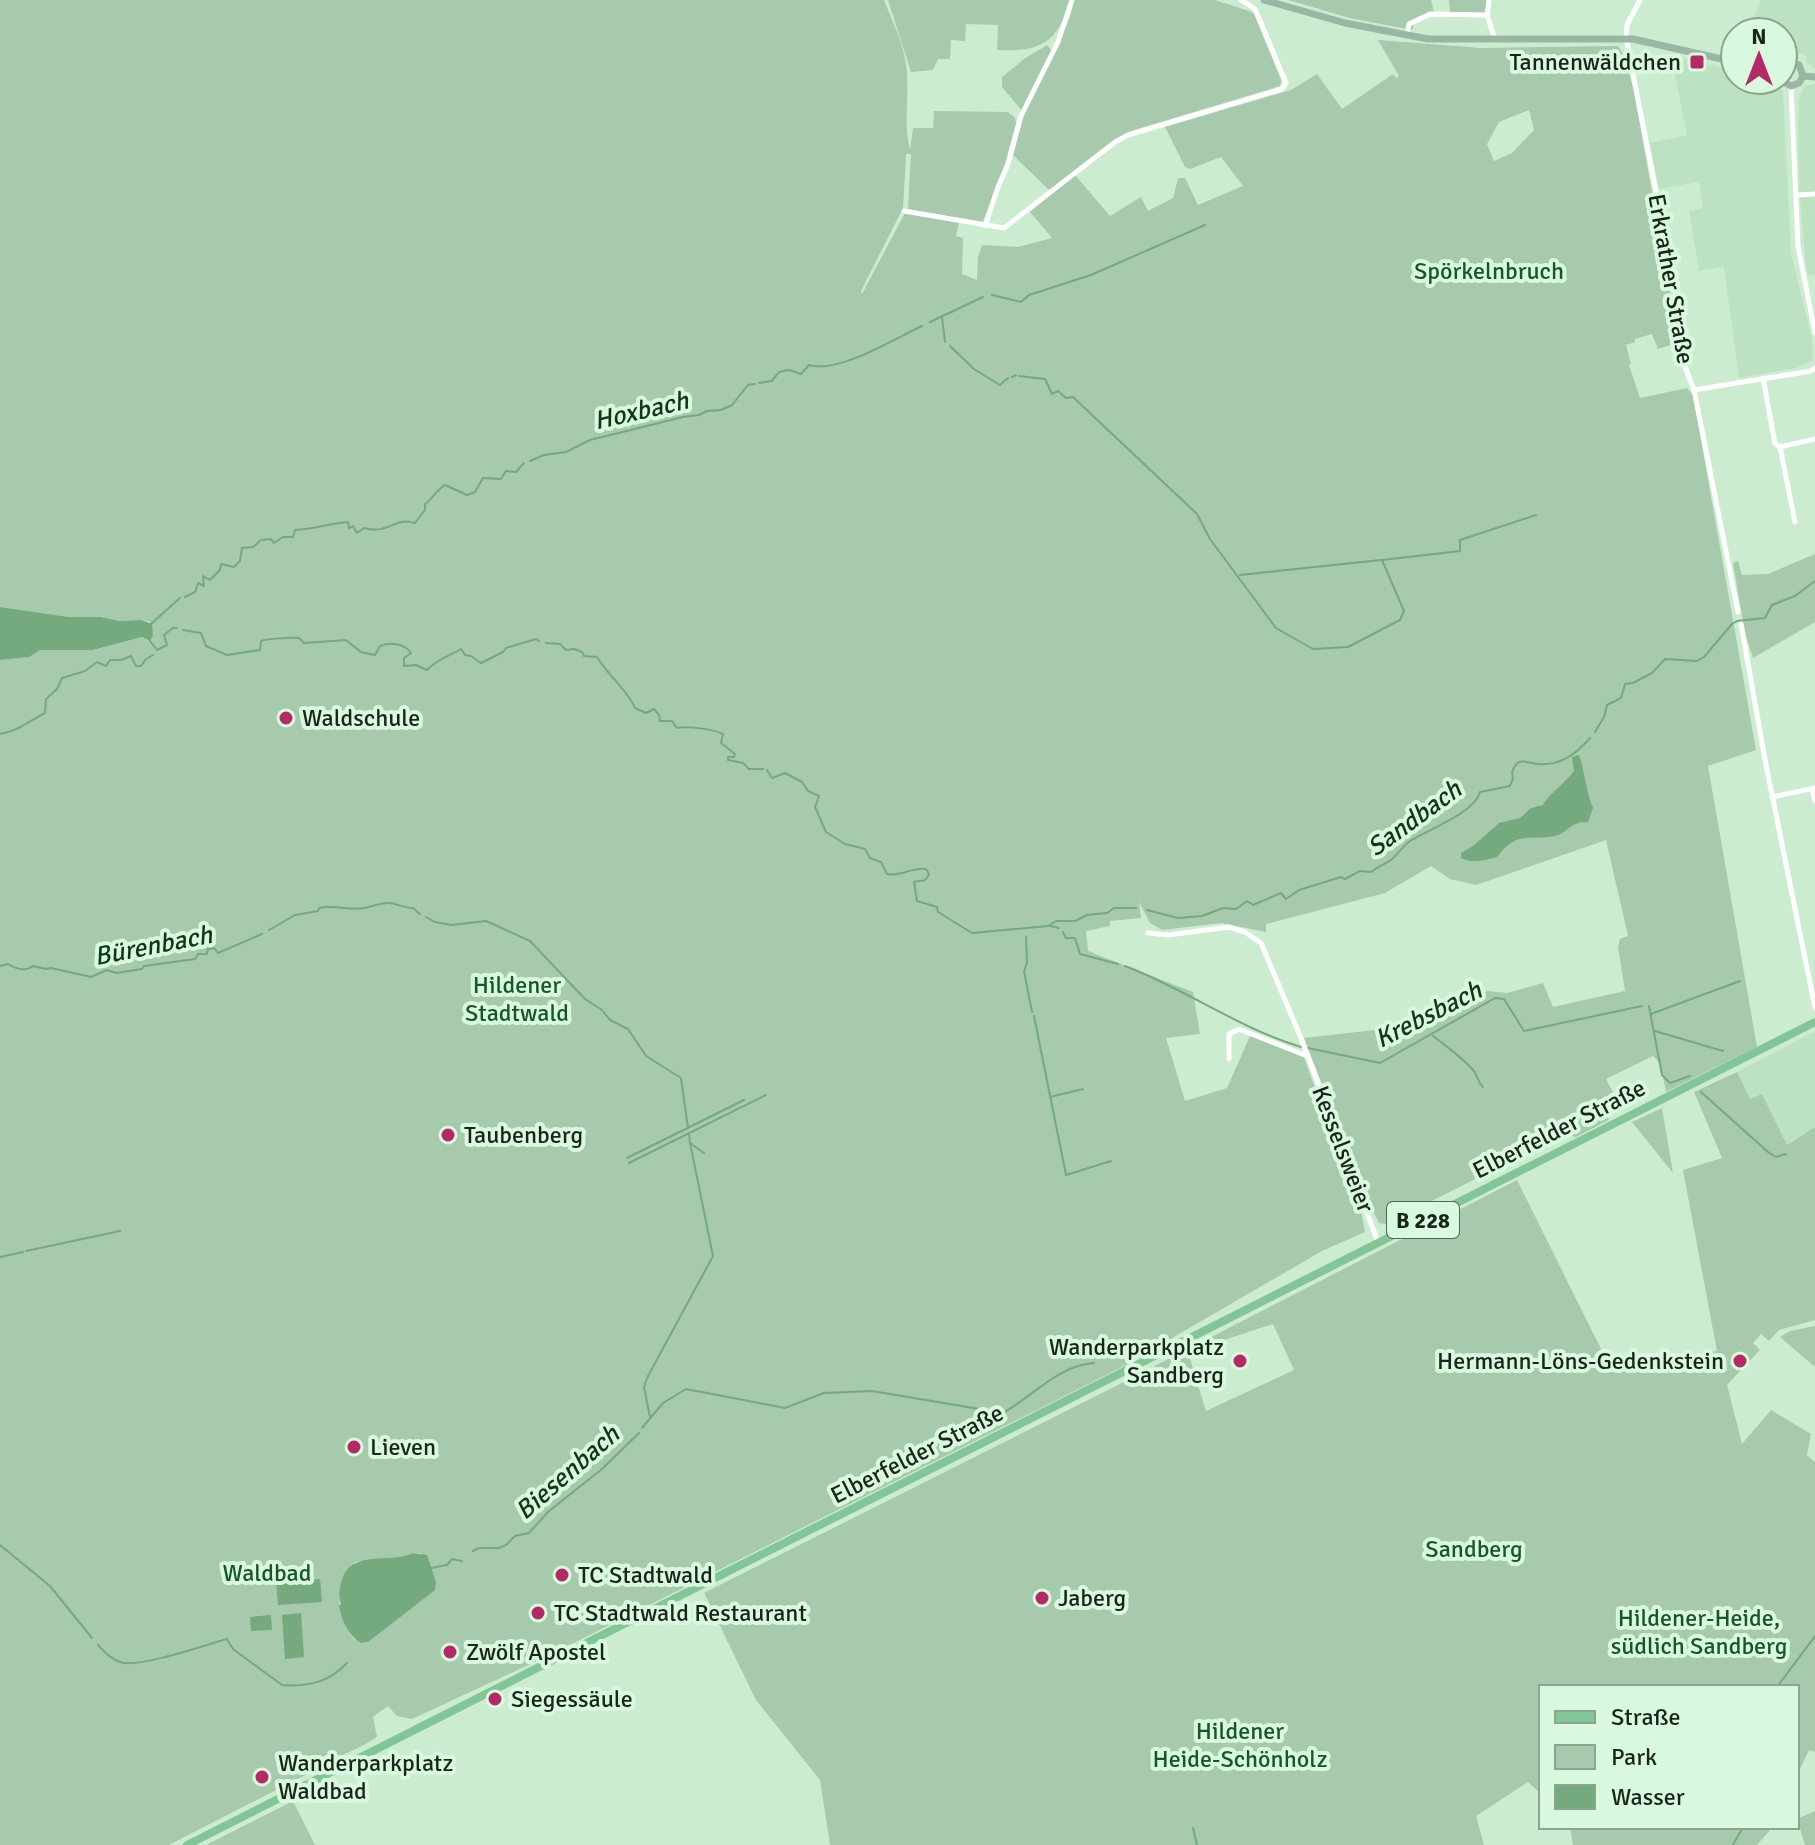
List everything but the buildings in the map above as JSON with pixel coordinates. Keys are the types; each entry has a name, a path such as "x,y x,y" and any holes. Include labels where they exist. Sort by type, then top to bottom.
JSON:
{"main road":[{"path":"1264,0 1345,23 1407,36 1445,40 1626,38 1719,58"},
{"path":"1799,65 1803,76 1799,83"},
{"path":"1803,76 1815,77"},
{"name":"Elberfelder Straße","path":"187,1845 1815,1022"}],"street":[{"path":"985,226 1008,164 1021,116 1058,42 1072,0"},
{"path":"904,211 1004,228 1128,135 1282,89 1286,86 1255,9 1241,0"},
{"path":"1489,0 1487,15 1495,40"},
{"path":"1626,38 1627,25 1640,0"},
{"path":"1407,36 1409,24 1430,14 1487,15"},
{"name":"Erkrather Straße","path":"1626,38 1675,289 1684,364 1694,390 1738,612"},
{"path":"1791,96 1798,246 1815,333"},
{"path":"1796,195 1815,194"},
{"path":"1694,390 1815,368"},
{"path":"1763,378 1775,444 1780,447 1815,439"},
{"path":"1780,447 1795,522"},
{"path":"1741,624 1815,1008"},
{"path":"1772,797 1814,788 1815,801"},
{"name":"Kesselsweier","path":"1148,933 1168,935 1229,927 1252,936 1267,952 1378,1242"},
{"name":"Kesselsweier","path":"1229,1059 1229,1034 1239,1029 1308,1056"}],"shaded area":[{"path":"1761,0 1815,0 1815,69 1807,63 1806,56 1799,54 1799,16 1754,16"},
{"path":"1671,55 1719,67 1719,96 1783,96 1791,253 1812,340 1813,361 1795,368 1739,378 1724,267 1699,271 1689,211 1703,208 1699,182 1659,189 1650,143 1687,135"},
{"path":"1815,84 1815,275 1809,276 1799,189 1798,128 1799,101 1804,86"},
{"path":"1815,1031 1815,1127 1787,1145 1762,1094 1750,1099 1737,1072"}],"green space":[{"name":"Hildener Stadtwald","path":"0,0 884,0 904,54 910,150 913,128 933,128 934,111 1008,112 1016,123 1005,164 982,224 908,209 911,154 906,154 903,208 862,294 906,211 959,222 956,236 963,238 962,274 977,280 982,245 1018,247 1052,238 1030,212 1075,175 1110,216 1141,197 1148,211 1173,198 1178,178 1185,178 1198,205 1243,186 1221,157 1190,169 1185,167 1165,127 1291,90 1317,74 1342,109 1393,74 1396,78 1399,76 1378,40 1481,48 1618,46 1625,57 1634,92 1679,342 1658,349 1652,334 1635,339 1635,342 1626,345 1629,365 1640,398 1687,388 1693,395 1756,750 1708,766 1757,1047 1666,1092 1660,1063 1653,1056 1606,1079 1616,1098 1602,1105 1609,1120 1576,1137 1565,1134 1386,1224 1379,1223 1304,1038 1436,1023 1487,991 1507,993 1543,983 1553,1007 1625,991 1618,947 1620,939 1628,936 1606,840 1476,885 1450,879 1431,866 1385,893 1266,924 1266,932 1221,923 1162,930 1150,923 1139,902 1141,918 1110,921 1110,926 1086,931 1088,951 1193,992 1200,1034 1166,1038 1185,1101 1227,1088 1250,1036 1303,1055 1362,1216 1365,1232 1322,1251 1124,1366 550,1655 412,1719 397,1716 388,1706 373,1717 377,1737 169,1845 0,1845 0,660 28,657 40,650 93,650 142,637 149,641 153,636 150,622 141,620 69,617 0,607","holes":["1529,110 1534,130 1512,153 1494,161 1487,144 1499,122","420,1553 429,1563 435,1589 366,1643 354,1639 344,1620 339,1598 341,1584 349,1570 355,1562 405,1557"]},
{"path":"888,0 1070,0 1053,36 1035,47 997,50 998,25 966,24 965,41 951,40 950,59 938,59 933,70 911,72"},
{"path":"1074,0 1215,0 1249,11 1254,14 1281,80 1280,86 1134,130 1050,191 1013,155 1024,113 1002,87 1002,77 1047,45 1054,53"},
{"path":"1288,0 1431,0 1434,13 1415,20 1412,30 1350,18"},
{"path":"1449,0 1488,0 1485,13 1450,12"},
{"path":"1815,554 1815,622 1753,658 1745,633 1733,563 1738,561 1742,575 1768,574"},
{"path":"1737,1072 1750,1099 1762,1094 1787,1145 1815,1127 1815,1320 1779,1330 1769,1341 1761,1334 1753,1343 1760,1350 1727,1385 1742,1444 1771,1410 1811,1434 1807,1455 1815,1462 1815,1752 1809,1750 1799,1771 1799,1685 1539,1685 1539,1792 1528,1782 1476,1816 1484,1845 830,1845 820,1780 756,1700 704,1593 1517,1180 1609,1365 1717,1351 1683,1170 1722,1158 1694,1092","holes":["1273,1324 1294,1370 1206,1411 1188,1352"]},
{"path":"1662,1108 1673,1173 1632,1122"},
{"path":"1815,1326 1815,1367 1780,1337 1790,1331"},
{"path":"293,1801 315,1845 206,1845"},
{"path":"1815,1811 1815,1845 1805,1845 1799,1818"},
{"path":"1570,1829 1770,1830 1757,1845 1573,1845"}],"water":[{"path":"0,607 69,617 141,620 152,624 153,636 150,641 142,637 93,650 40,650 29,657 0,660"},
{"path":"1579,755 1593,808 1588,822 1577,823 1554,836 1517,840 1497,857 1474,861 1461,858 1461,853 1499,823 1520,818 1531,808 1543,805 1574,771 1572,757"},
{"path":"413,1553 427,1555 436,1582 435,1590 368,1642 361,1643 346,1627 339,1606 340,1586 347,1570 362,1561"},
{"path":"320,1579 322,1602 278,1605 276,1582"},
{"path":"301,1613 304,1657 285,1659 282,1615"},
{"path":"271,1615 272,1630 251,1631 250,1617"},
{"path":"1744,1640 1753,1643 1752,1653 1736,1657 1724,1645 1741,1645"}],"waterway":[{"name":"Hoxbach","path":"992,295 1021,302 1029,295 1091,275 1205,225"},
{"name":"Hoxbach","path":"930,322 983,297"},
{"path":"942,317 945,342"},
{"name":"Hoxbach","path":"759,383 772,381 779,372 789,370 801,374 809,365 835,365 850,360 922,326"},
{"path":"950,346 974,369 1000,385 1008,378"},
{"path":"1012,377 1016,375"},
{"path":"1019,376 1045,379 1052,394 1058,391 1066,398 1073,397 1197,514 1210,539 1276,628 1313,649 1348,647 1400,620 1404,611 1382,560 1460,551 1460,540 1536,515"},
{"name":"Hoxbach","path":"530,461 544,455 566,452 590,440 721,410 732,405 748,385 755,384"},
{"name":"Hoxbach","path":"185,597 195,592 198,583 204,586 203,576 210,580 220,570 221,564 234,567 240,561 242,548 253,547 261,540 271,539 274,543 283,537 293,537 295,530 348,522 349,528 353,526 357,533 364,528 373,530 402,522 415,523 425,510 425,504 445,485 467,495 475,492 483,478 501,479 506,471 516,472 524,463"},
{"path":"1240,575 1381,560"},
{"name":"Sandbach","path":"1595,732 1607,705 1621,698 1625,684 1652,673 1665,659 1697,661 1732,624 1765,618 1772,605 1795,596 1815,581"},
{"name":"Hoxbach","path":"151,624 180,598"},
{"name":"Sandbach","path":"150,641 157,650 167,645 164,635 177,628"},
{"name":"Sandbach","path":"183,630 201,633 206,646 227,655 260,650 261,641 280,638 299,638 304,643 346,640 361,652 375,655 380,646 397,644 411,653 404,658 404,666 416,665 427,670 461,649 465,655 481,663 506,648 536,639 539,641"},
{"name":"Sandbach","path":"546,643 560,644 566,650 574,649 584,656 597,657 635,708 646,713 654,709 660,721 672,721 677,728 700,728 723,734 721,743 735,754 728,760 743,763 749,769 763,769"},
{"name":"Sandbach","path":"0,734 17,729 45,713 46,699 57,689 62,678 85,671 97,662 106,666 110,660 131,656 136,666 141,666 153,655"},
{"name":"Sandbach","path":"1147,910 1178,918 1202,916 1223,908 1236,909 1247,901 1253,905 1281,893 1286,899 1299,890 1341,877 1345,879 1360,871 1371,872 1392,859 1410,841 1460,814 1476,800 1480,792 1510,786 1513,770 1519,762 1547,764 1561,761 1590,738"},
{"name":"Sandbach","path":"767,770 772,778 785,773 819,796 815,807 826,832 845,844 865,849 870,858 881,862 887,874 926,869 929,874 926,879 914,882 917,901 937,907 938,912 972,933 1048,926 1056,921 1075,921 1087,915 1107,913 1114,908 1136,908"},
{"name":"Bürenbach","path":"269,930 295,915 325,907 358,909 389,903 413,908 420,914"},
{"name":"Bürenbach","path":"426,917 451,925 486,921 530,941 585,999 602,1010 610,1020 628,1029 646,1056 681,1078 688,1128"},
{"name":"Krebsbach","path":"1050,926 1059,928"},
{"name":"Krebsbach","path":"1063,932 1066,938 1075,938 1080,954 1118,964"},
{"name":"Bürenbach","path":"0,966 51,968 91,977 107,970 116,973 195,959 198,954 207,954 208,949 214,948 218,953 262,934"},
{"path":"1026,937 1027,963 1024,971 1032,1012"},
{"name":"Krebsbach","path":"1125,966 1256,1030 1301,1047"},
{"path":"1651,1014 1740,981"},
{"name":"Krebsbach","path":"1308,1048 1380,1063 1495,998 1504,999 1524,1031 1642,1006"},
{"name":"Krebsbach","path":"1649,1006 1662,1075 1670,1083 1690,1076"},
{"path":"1034,1016 1066,1175 1111,1161"},
{"path":"1655,1031 1723,1051"},
{"path":"1433,1036 1469,1065 1483,1087"},
{"path":"1050,1097 1083,1089"},
{"name":"Krebsbach","path":"1701,1092 1768,1152 1776,1157 1786,1154"},
{"path":"629,1163 766,1095"},
{"name":"Bürenbach","path":"627,1158 744,1100"},
{"name":"Bürenbach","path":"689,1134 690,1143 704,1153"},
{"path":"650,1417 644,1387 647,1378 713,1256 690,1143"},
{"path":"26,1251 120,1231"},
{"path":"0,1257 23,1252"},
{"name":"Biesenbach","path":"642,1428 663,1403 686,1389 785,1408 824,1393 872,1391 1003,1413 1058,1375 1094,1363"},
{"name":"Biesenbach","path":"473,1551 499,1548 515,1536 529,1533 549,1511 602,1469 639,1433"},
{"name":"Biesenbach","path":"0,1545 50,1586 92,1638"},
{"name":"Biesenbach","path":"431,1568 447,1565 452,1559 462,1561"},
{"path":"1778,1685 1815,1636"},
{"name":"Biesenbach","path":"98,1645 117,1661 134,1663 227,1639 233,1649 282,1685 318,1682 347,1663"},
{"path":"1193,1828 1197,1845"},
{"path":"1733,1845 1742,1829"}],"place":[{"name":"Tannenwäldchen","path":"1697,62"},
{"name":"Waldschule","path":"286,718"},
{"name":"Taubenberg","path":"448,1135"},
{"name":"Wanderparkplatz Sandberg","path":"1240,1361"},
{"name":"Hermann-Löns-Gedenkstein","path":"1740,1361"},
{"name":"Lieven","path":"354,1447"},
{"name":"TC Stadtwald","path":"562,1575"},
{"name":"Jaberg","path":"1042,1598"},
{"name":"TC Stadtwald Restaurant","path":"538,1613"},
{"name":"Zwölf Apostel","path":"450,1652"},
{"name":"Siegessäule","path":"495,1699"},
{"name":"Wanderparkplatz Waldbad","path":"262,1777"}],"park label":[{"name":"Spörkelnbruch","path":"1489,271"},
{"name":"Sandberg","path":"1474,1549"},
{"name":"Waldbad","path":"267,1573"},
{"name":"Hildener-Heide, südlich Sandberg","path":"1699,1632"},
{"name":"Hildener Heide-Schönholz","path":"1240,1745"}]}
